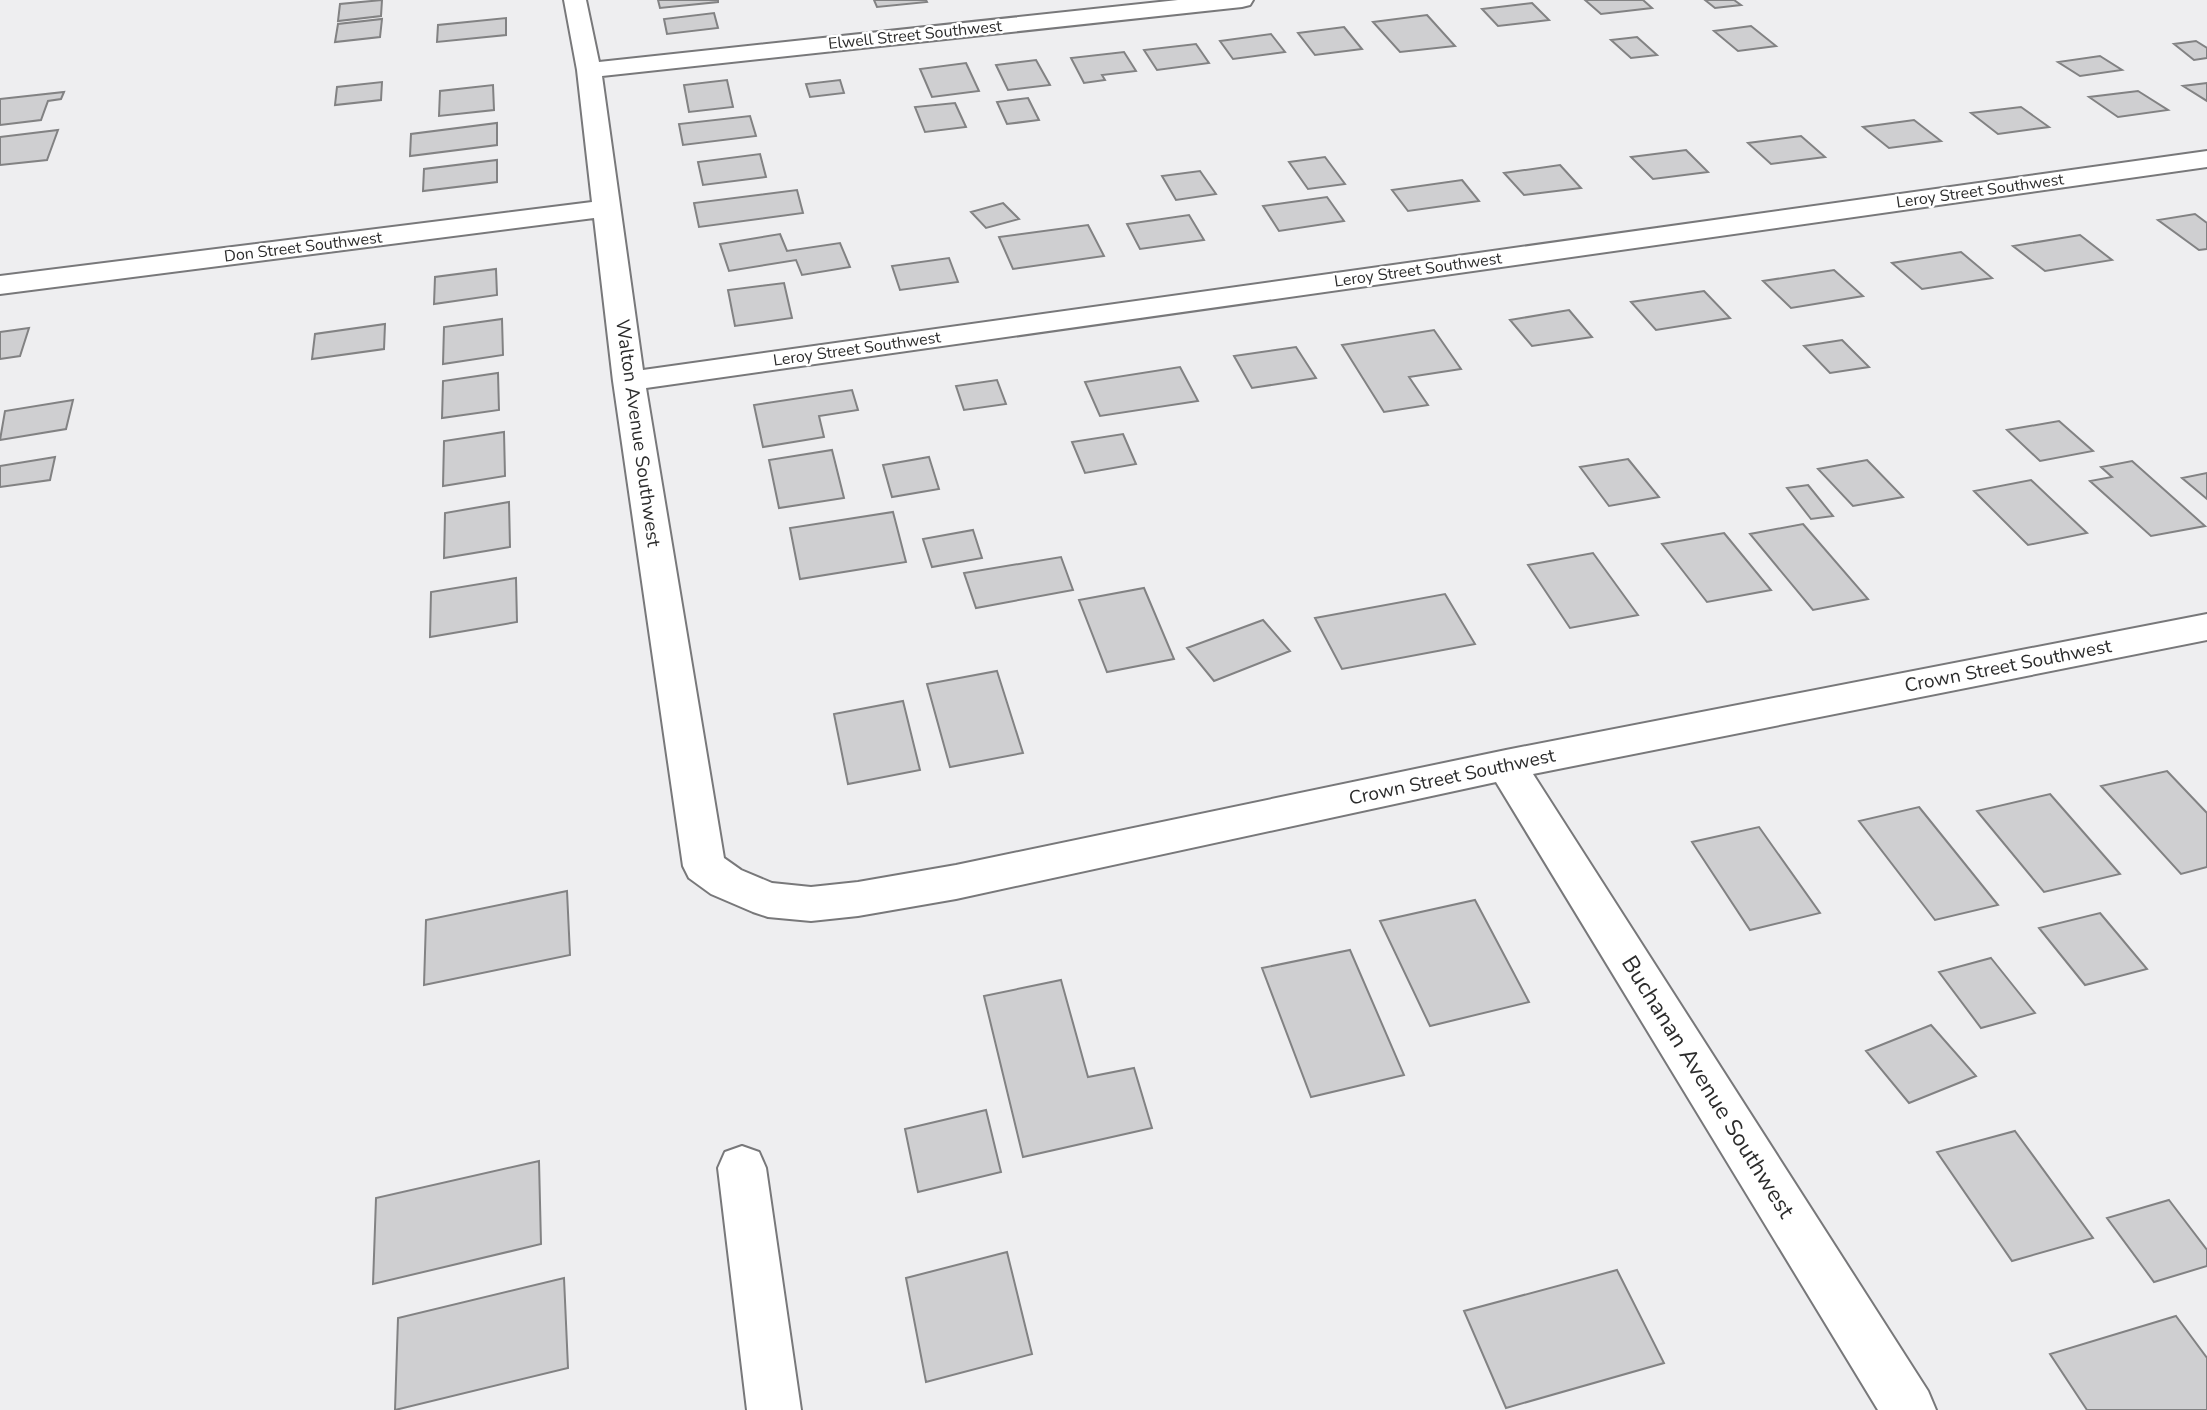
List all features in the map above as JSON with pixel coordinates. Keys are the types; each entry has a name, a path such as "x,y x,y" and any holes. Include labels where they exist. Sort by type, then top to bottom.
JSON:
{"street":[{"name":"Walton Avenue Southwest","path":"575,0 589,70 629,381 704,866"},
{"name":"Elwell Street Southwest","path":"589,70 1242,0"},
{"name":"Leroy Street Southwest","path":"629,381 2207,159"},
{"name":"Don Street Southwest","path":"0,285 607,208"},
{"name":"Crown Street Southwest","path":"704,866 726,881 768,900 811,904 858,899 956,882 1506,765 2207,627"},
{"name":"Buchanan Avenue Southwest","path":"1506,765 1909,1410"},
{"path":"742,1168 774,1410"}],"building":[{"path":"382,0 381,16 338,21 340,4"},
{"path":"658,0 718,0 718,2 660,8"},
{"path":"874,0 926,0 927,2 877,7"},
{"path":"1585,0 1643,0 1652,8 1601,14"},
{"path":"1705,0 1734,0 1741,5 1715,8"},
{"path":"1532,3 1549,20 1498,26 1482,9"},
{"path":"714,13 718,28 667,34 664,19"},
{"path":"1427,15 1455,46 1400,52 1373,22"},
{"path":"506,18 506,35 437,42 438,25"},
{"path":"382,19 380,37 335,42 338,24"},
{"path":"1751,26 1776,46 1738,51 1714,31"},
{"path":"1344,27 1362,49 1315,55 1298,33"},
{"path":"1271,34 1285,52 1233,59 1220,41"},
{"path":"1637,37 1657,55 1631,58 1611,40"},
{"path":"2196,41 2207,48 2207,58 2194,60 2174,44"},
{"path":"1196,44 1209,63 1157,70 1144,50"},
{"path":"1124,52 1136,71 1102,75 1105,80 1084,83 1071,58"},
{"path":"2100,56 2122,70 2080,76 2058,62"},
{"path":"1036,60 1050,85 1008,90 996,65"},
{"path":"966,63 979,91 932,97 920,69"},
{"path":"727,80 733,107 689,112 684,85"},
{"path":"840,80 844,93 810,97 806,84"},
{"path":"382,82 381,100 335,105 337,87"},
{"path":"2207,83 2207,101 2183,86"},
{"path":"493,85 494,110 439,116 440,91"},
{"path":"2138,91 2168,110 2118,117 2089,97"},
{"path":"64,92 61,99 48,101 41,120 0,125 0,99"},
{"path":"1028,98 1039,120 1007,124 997,102"},
{"path":"955,103 966,127 925,132 915,107"},
{"path":"2021,107 2049,127 1998,134 1971,113"},
{"path":"750,116 756,136 683,145 679,124"},
{"path":"1914,120 1941,141 1889,148 1863,127"},
{"path":"497,123 497,145 410,156 411,134"},
{"path":"58,130 47,160 0,165 0,137"},
{"path":"1801,136 1825,157 1771,164 1748,143"},
{"path":"1686,150 1708,172 1653,179 1631,157"},
{"path":"760,154 766,177 703,185 698,162"},
{"path":"1325,157 1345,184 1308,189 1289,162"},
{"path":"497,160 497,182 423,191 424,169"},
{"path":"1560,165 1581,188 1524,195 1504,173"},
{"path":"1200,171 1216,194 1176,200 1162,176"},
{"path":"1462,180 1479,201 1408,211 1392,190"},
{"path":"797,190 803,213 699,227 694,203"},
{"path":"1327,197 1344,221 1279,231 1263,206"},
{"path":"1003,203 1019,219 986,228 971,212"},
{"path":"2195,214 2207,223 2207,249 2199,250 2158,220"},
{"path":"1189,215 1204,240 1140,249 1127,224"},
{"path":"1088,225 1104,256 1013,269 999,237"},
{"path":"780,234 787,251 840,243 850,267 802,275 796,260 729,271 720,244"},
{"path":"2080,235 2112,260 2045,271 2013,246"},
{"path":"1961,252 1992,278 1922,289 1892,263"},
{"path":"949,258 958,282 900,290 892,266"},
{"path":"496,269 497,295 434,304 435,277"},
{"path":"1834,270 1863,296 1791,308 1763,281"},
{"path":"784,283 792,318 735,326 728,290"},
{"path":"1704,291 1730,318 1656,330 1631,302"},
{"path":"1569,310 1592,337 1532,346 1510,320"},
{"path":"502,319 503,355 443,364 444,327"},
{"path":"385,324 384,349 312,359 315,334"},
{"path":"29,328 20,356 0,359 0,332"},
{"path":"1434,330 1461,369 1409,377 1428,405 1384,412 1342,345"},
{"path":"1842,340 1869,367 1830,373 1804,346"},
{"path":"1296,347 1316,378 1252,388 1234,356"},
{"path":"1180,367 1198,401 1100,416 1085,382"},
{"path":"498,373 499,410 442,418 443,381"},
{"path":"997,380 1006,404 964,410 956,386"},
{"path":"852,390 858,410 819,416 824,437 763,447 754,405"},
{"path":"73,400 66,429 0,440 5,411"},
{"path":"2059,421 2093,451 2040,461 2007,430"},
{"path":"504,432 505,476 443,486 444,441"},
{"path":"1123,434 1136,464 1085,473 1072,442"},
{"path":"832,450 844,498 779,508 769,460"},
{"path":"55,457 50,480 0,487 0,466"},
{"path":"929,457 939,489 892,497 883,465"},
{"path":"1628,459 1659,497 1609,506 1580,467"},
{"path":"1867,460 1903,497 1853,506 1818,469"},
{"path":"2132,461 2205,526 2151,536 2090,481 2112,477 2101,467"},
{"path":"2207,473 2207,499 2182,478"},
{"path":"2031,480 2087,533 2028,545 1974,491"},
{"path":"1808,485 1833,516 1811,519 1787,488"},
{"path":"509,502 510,547 444,558 445,513"},
{"path":"893,512 906,562 800,579 790,528"},
{"path":"1803,524 1868,599 1813,610 1750,534"},
{"path":"973,530 982,558 932,567 923,539"},
{"path":"1724,533 1771,590 1707,602 1662,544"},
{"path":"1593,553 1638,615 1570,628 1528,565"},
{"path":"1061,557 1073,590 976,608 964,573"},
{"path":"516,578 517,622 430,637 431,592"},
{"path":"1144,588 1174,659 1107,672 1079,600"},
{"path":"1445,594 1475,644 1342,669 1315,618"},
{"path":"1263,620 1290,651 1214,681 1187,648"},
{"path":"997,671 1023,753 950,767 927,684"},
{"path":"903,701 920,770 848,784 834,714"},
{"path":"2167,771 2207,813 2207,867 2181,874 2101,786"},
{"path":"2050,794 2120,874 2044,892 1977,811"},
{"path":"1919,807 1998,905 1935,920 1859,821"},
{"path":"1759,827 1820,913 1750,930 1692,842"},
{"path":"567,891 570,955 424,985 426,920"},
{"path":"1475,900 1529,1002 1430,1026 1380,921"},
{"path":"2100,913 2147,969 2085,985 2039,928"},
{"path":"1350,950 1404,1075 1311,1097 1262,968"},
{"path":"1991,958 2035,1013 1981,1028 1939,972"},
{"path":"1061,980 1088,1077 1134,1068 1152,1128 1023,1157 984,996"},
{"path":"1931,1025 1976,1076 1909,1103 1866,1051"},
{"path":"986,1110 1001,1172 918,1192 905,1129"},
{"path":"2015,1131 2093,1238 2012,1261 1937,1152"},
{"path":"539,1161 541,1244 373,1284 376,1198"},
{"path":"2169,1200 2207,1250 2207,1266 2154,1282 2107,1218"},
{"path":"1007,1252 1032,1354 926,1382 906,1278"},
{"path":"1617,1270 1664,1363 1506,1408 1464,1311"},
{"path":"564,1278 568,1368 395,1410 398,1318"},
{"path":"2176,1316 2207,1358 2207,1410 2087,1410 2050,1354"}]}
